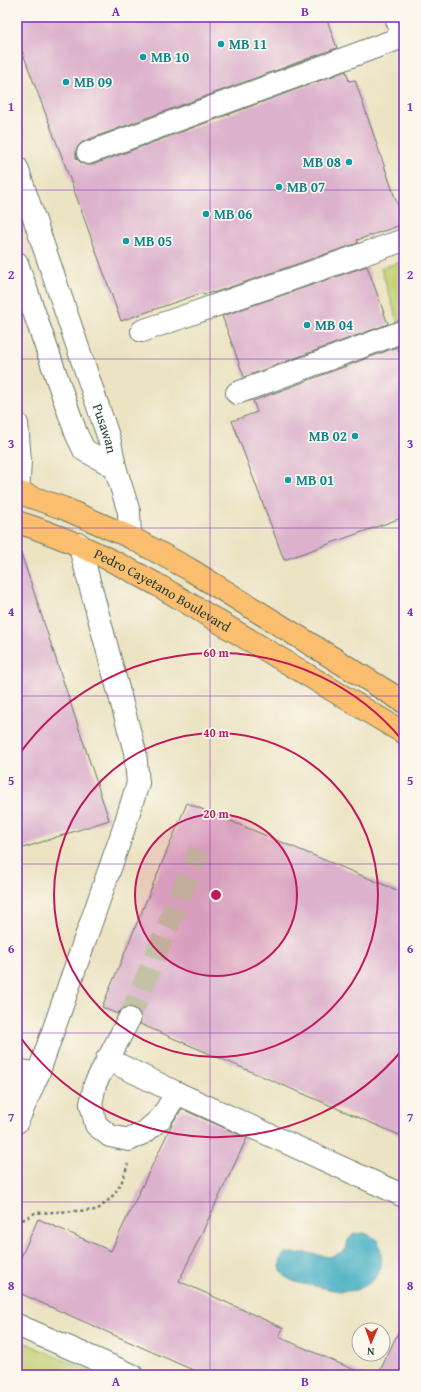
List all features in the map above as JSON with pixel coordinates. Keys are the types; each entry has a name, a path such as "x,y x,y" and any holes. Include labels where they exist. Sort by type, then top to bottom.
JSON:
{"main road":[{"name":"Pedro Cayetano Boulevard","path":"17,493 63,508 130,537 189,569 404,702"},
{"name":"Pedro Cayetano Boulevard","path":"17,522 79,544 156,584 404,734"}],"street":[{"path":"88,153 401,29"},
{"name":"Pusawan","path":"17,168 110,442 114,467"},
{"path":"142,331 404,240"},
{"name":"Pusawan","path":"17,263 76,433 84,450 114,467"},
{"path":"237,393 404,331"},
{"path":"17,424 20,461 17,493"},
{"path":"114,467 129,512 130,537"},
{"path":"17,1122 27,1072 123,831 138,783 135,752 79,544"},
{"path":"129,1019 95,1084 91,1104 96,1125 110,1136 129,1140 145,1132 161,1118 177,1093"},
{"path":"107,1059 177,1093 404,1196"},
{"path":"17,1325 132,1375"}],"path":[{"path":"17,1223 35,1213 97,1210 111,1198 121,1184 129,1163 129,1140"}],"green space":[{"path":"404,261 404,328 400,329 381,268"},
{"path":"17,1339 97,1375 17,1375"}],"water":[{"path":"365,1233 378,1240 381,1254 381,1267 375,1278 363,1287 356,1290 340,1291 301,1284 288,1279 281,1270 280,1262 285,1253 307,1253 329,1257 346,1249 348,1240 353,1234"}],"building":[{"path":"17,17 326,17 337,48 84,141 76,150 76,158 86,165 92,165 346,71 349,81 355,80 404,224 357,240 358,243 213,293 203,295 202,293 121,321 65,165 17,38"},
{"name":"MB 04","path":"367,266 388,324 244,377 222,316"},
{"path":"397,347 404,367 404,517 284,560 232,421 257,412 253,401"},
{"path":"17,553 21,553 109,820 17,850"},
{"path":"187,803 404,893 404,1137 140,1024 140,1013 134,1008 123,1008 117,1014 102,1007"},
{"path":"182,1109 247,1138 179,1281 283,1328 279,1337 366,1375 204,1375 17,1292 17,1266 38,1219 111,1251 173,1122"},
{"path":"404,1320 404,1375 378,1375 384,1362 391,1362 391,1348"}],"tunnel":[{"path":"129,1019 199,851"}],"place":[{"name":"MB 11","path":"221,44"},
{"name":"MB 10","path":"143,57"},
{"name":"MB 09","path":"66,82"},
{"name":"MB 08","path":"349,162"},
{"name":"MB 07","path":"279,187"},
{"name":"MB 06","path":"206,214"},
{"name":"MB 05","path":"126,241"},
{"name":"MB 04","path":"307,325"},
{"name":"MB 02","path":"355,436"},
{"name":"MB 01","path":"288,480"}]}
